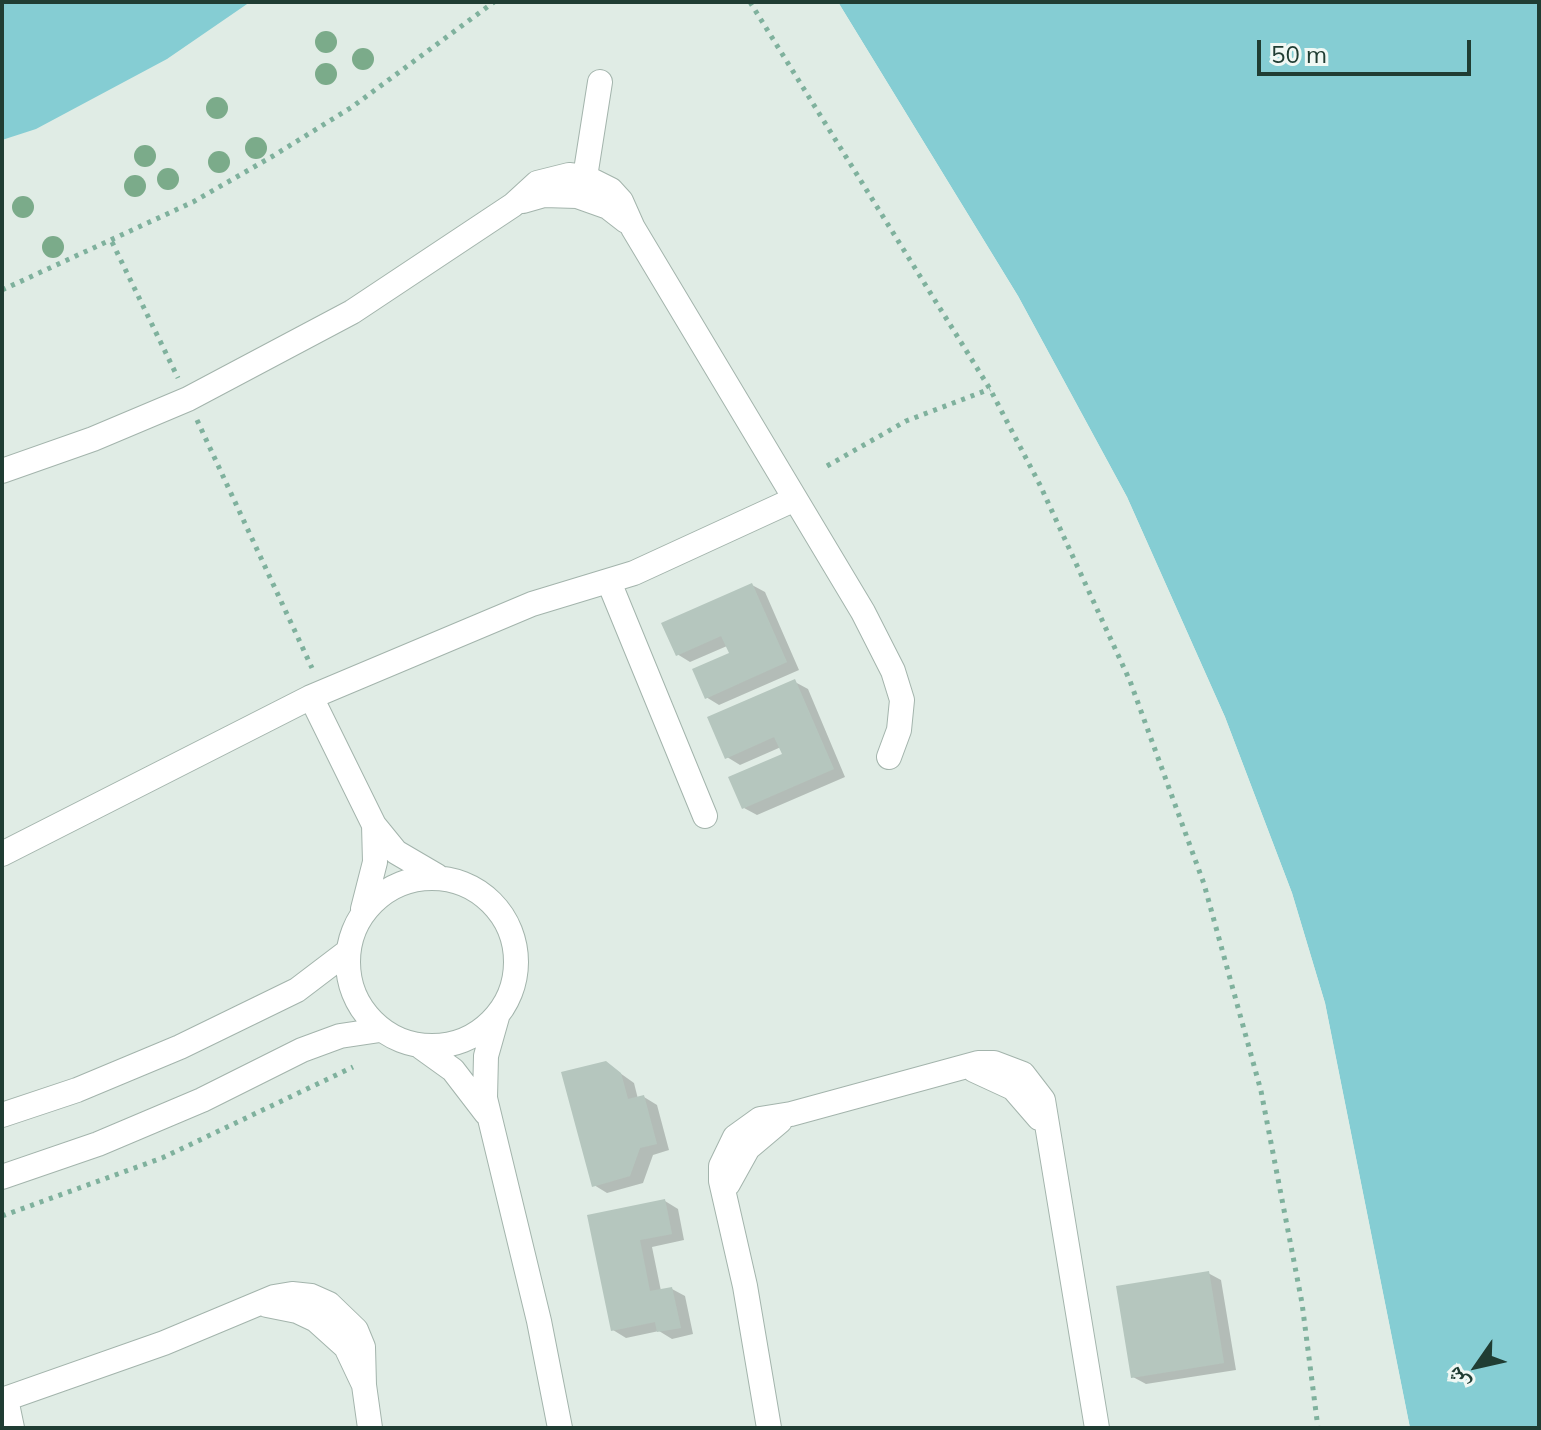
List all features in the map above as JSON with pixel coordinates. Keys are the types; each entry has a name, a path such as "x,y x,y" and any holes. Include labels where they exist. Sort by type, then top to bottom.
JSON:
{"street":[{"path":"585,177 600,82"},
{"path":"2,471 93,439 188,399 352,312 513,205 537,183 569,175 585,177 611,190 621,201 633,228 863,612 899,685 902,715 889,757"},
{"path":"513,205 544,195 577,196 608,207 633,228"},
{"path":"2,854 317,694 532,604 609,582 795,499"},
{"path":"609,582 705,816"},
{"path":"317,694 374,825 403,858 442,877 466,884 488,899 504,918 514,942 516,968 511,993 498,1016 486,1056 489,1119 527,1267 560,1428"},
{"path":"374,825 372,881 347,952 354,995 365,1014 380,1030 421,1047 467,1085 489,1119"},
{"path":"360,916 376,898 396,885 418,878 442,877"},
{"path":"2,1115 77,1090 180,1047 297,990 347,952"},
{"path":"421,1047 455,1044 472,1037 498,1016"},
{"path":"2,1177 98,1144 202,1100 311,1046 340,1036 380,1030"},
{"path":"769,1428 745,1286 723,1197 748,1148 791,1114 963,1068 994,1063 1023,1074 1043,1100 1046,1131 1078,1296 1097,1428"},
{"path":"12,1428 4,1400 292,1294 311,1296 344,1315 363,1347 370,1428"}],"path":[{"path":"2,290 112,242 193,202 287,148 352,107 494,2"},
{"path":"750,2 990,389 1087,582 1158,753 1204,884 1250,1047 1284,1197 1318,1428"},
{"path":"112,242 188,399 317,694"},
{"path":"827,466 906,421 990,389"},
{"path":"2,1216 162,1158 353,1067"}],"water":[{"path":"2,2 250,2 167,59 36,129 2,140"},
{"path":"838,2 1539,2 1539,1428 1410,1428 1325,1003 1292,893 1225,717 1127,497 1018,296"}],"pier":[{"path":"834,2 838,2 1018,296 1127,497 1225,717 1292,893 1325,1003 1410,1428 1406,1428 1321,1004 1288,894 1221,718 1124,498 1015,298"}],"building":[{"path":"752,583 787,662 705,699 692,669 729,653 721,636 676,656 661,623"},
{"path":"795,679 834,769 742,809 728,777 782,754 774,737 725,759 707,717"},
{"path":"606,1061 621,1073 628,1099 644,1095 657,1144 640,1148 630,1176 592,1187 561,1072"},
{"path":"665,1199 672,1234 640,1240 650,1291 672,1287 681,1328 657,1332 655,1322 611,1331 587,1215"},
{"path":"1209,1271 1224,1363 1131,1378 1116,1286"}]}
